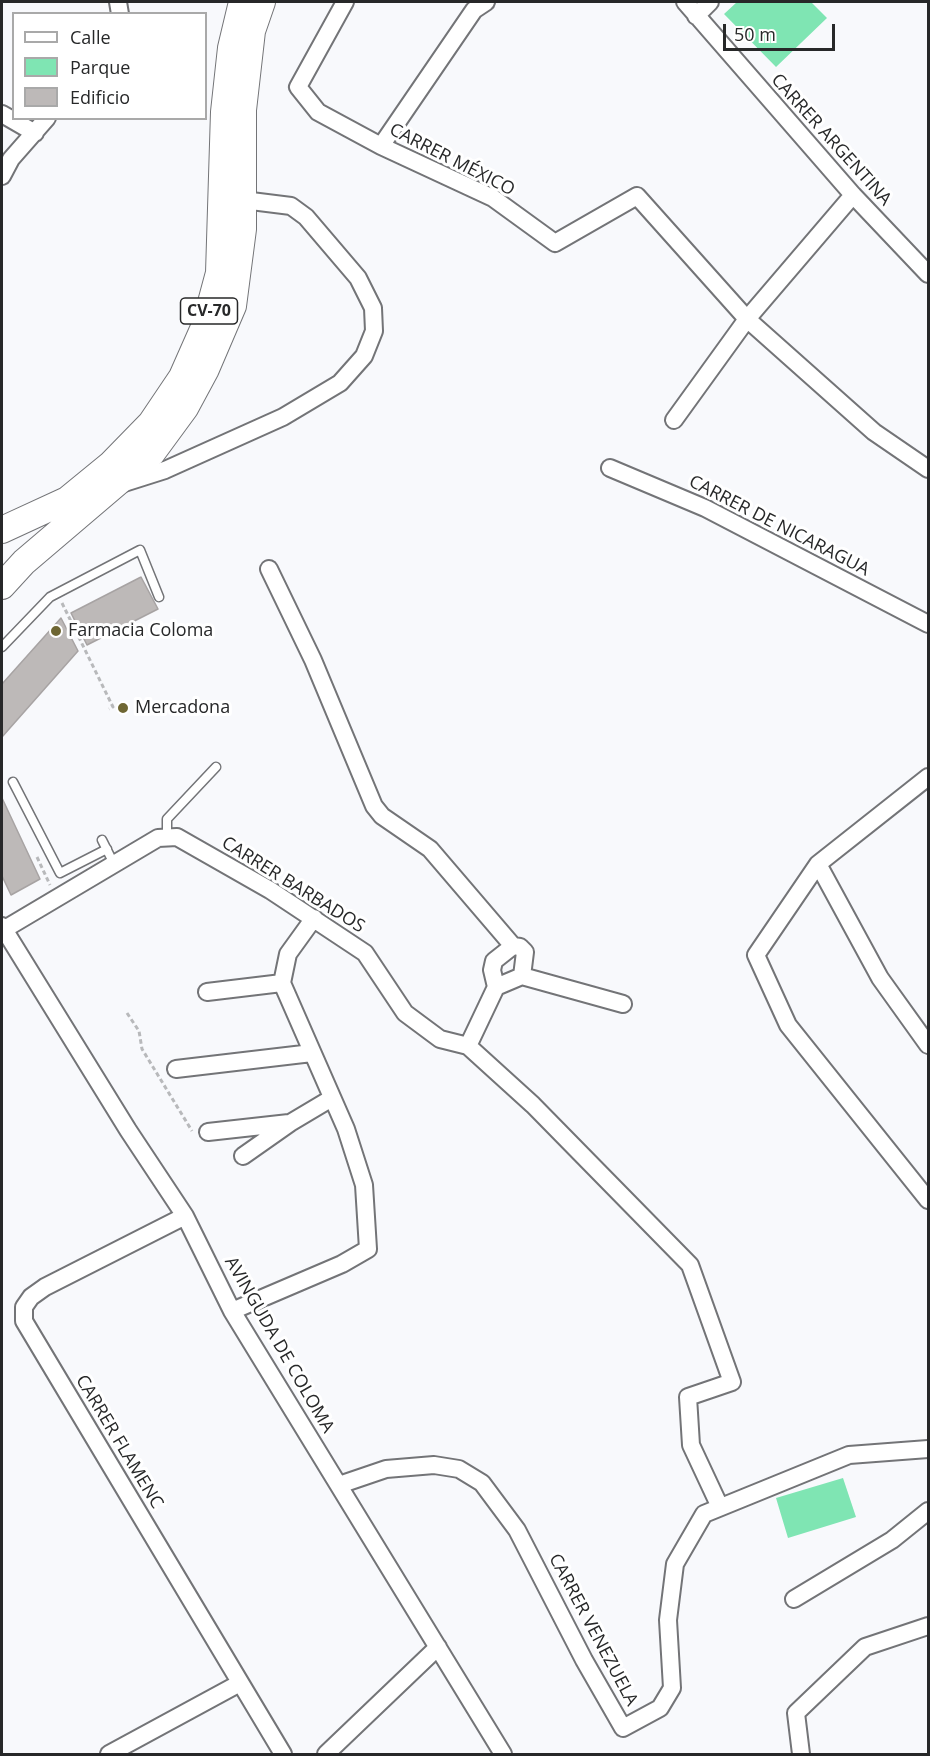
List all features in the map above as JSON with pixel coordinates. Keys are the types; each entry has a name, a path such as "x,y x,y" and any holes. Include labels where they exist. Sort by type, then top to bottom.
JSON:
{"main road":[{"name":"CV-70","path":"2,586 24,562 117,486 152,453 185,408 206,369 233,306 243,229 243,110 252,31 246,2"},
{"name":"CV-70","path":"2,530 67,500 111,464 151,423 183,377 205,325 219,273 224,112 231,48 246,2"}],"street":[{"name":"CARRER MÉXICO","path":"345,2 298,87 318,112 381,146 493,198 555,243 637,196 747,319 874,432 928,469"},
{"path":"381,146 474,10 486,2"},
{"name":"CARRER ARGENTINA","path":"685,2 853,195 928,274"},
{"path":"696,16 711,2"},
{"path":"12,120 35,133"},
{"path":"2,176 11,159 45,120"},
{"path":"674,420 747,319 853,195"},
{"path":"117,486 165,470 283,417 340,382 364,357 374,331 373,308 358,278 306,217 291,206 243,200"},
{"name":"CARRER DE NICARAGUA","path":"610,468 705,507 928,624"},
{"path":"269,569 313,660 374,806 382,816 430,849 513,946 520,947 525,952 522,976"},
{"path":"928,777 818,864 756,955 788,1025 928,1200"},
{"path":"2,928 110,857 158,838 167,837"},
{"name":"CARRER BARBADOS","path":"167,837 177,837 202,851 314,918 365,953 405,1013 440,1039 468,1046"},
{"path":"818,864 880,978 928,1045"},
{"path":"232,1311 342,1264 368,1249 364,1185 346,1129 282,983 288,954 314,918"},
{"name":"AVINGUDA DE COLOMA","path":"2,928 184,1216 232,1311 503,1755"},
{"path":"513,946 494,961 492,970 496,987 468,1046 533,1105 690,1265 732,1382 688,1397 691,1445 720,1507"},
{"path":"496,987 522,976 623,1004"},
{"path":"207,992 282,983"},
{"path":"176,1069 312,1053"},
{"path":"243,1156 290,1123 332,1098"},
{"path":"208,1132 290,1123"},
{"name":"CARRER FLAMENC","path":"184,1216 45,1287 31,1297 24,1307 24,1321 283,1755"},
{"name":"CARRER VENEZUELA","path":"339,1485 386,1469 434,1465 459,1469 482,1484 517,1530 584,1660 623,1728 660,1708 672,1688 668,1620 675,1564 704,1514 849,1455 928,1449"},
{"path":"794,1599 892,1540 928,1511"},
{"path":"801,1755 796,1713 865,1647 928,1626"},
{"path":"326,1755 438,1647"},
{"path":"109,1755 240,1683"}],"lane":[{"path":"2,647 50,597 140,550 159,597"},
{"path":"167,837 167,819 216,767"},
{"path":"13,782 60,873 110,857 102,840"}],"path":[{"path":"57,593 113,707 109,709"}],"green space":[{"path":"737,2 811,2 827,18 776,67 724,14"},
{"path":"843,1478 856,1517 788,1538 776,1498"}],"building":[{"path":"141,577 158,609 87,645 71,613"},
{"path":"61,618 78,651 2,737 2,684"},
{"path":"2,798 40,879 11,895 2,876"}],"place":[{"name":"Farmacia Coloma","path":"56,631"},
{"name":"Mercadona","path":"123,708"}]}
